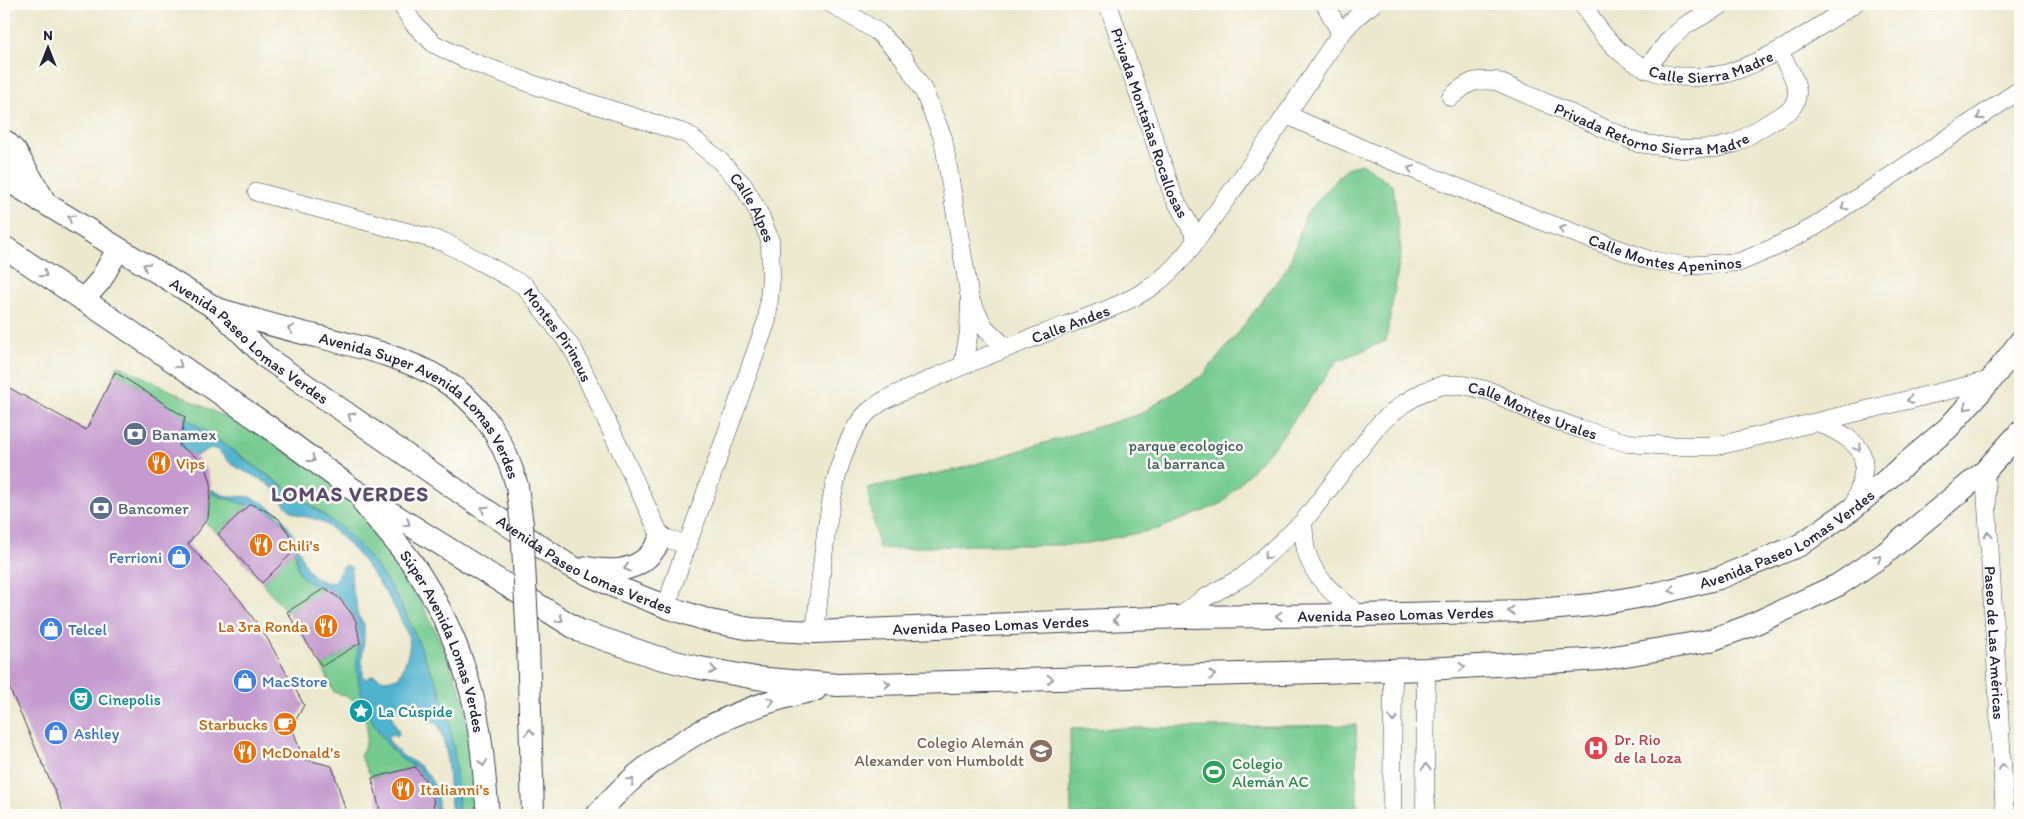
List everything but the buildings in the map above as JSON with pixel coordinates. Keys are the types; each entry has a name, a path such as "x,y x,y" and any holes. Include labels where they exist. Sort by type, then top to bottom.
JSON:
{"highway":[{"path":"4,143 14,154 41,199"}],"main road":[{"name":"Avenida Paseo Lomas Verdes","path":"4,178 218,309 268,358 471,500 568,565 616,587 667,607 710,621 751,629 814,632 1179,617 1526,611 1592,605 1655,594 1719,578 1800,544 1852,509 1948,428 1991,380 2020,342"},
{"path":"4,247 269,427 351,488 580,631 656,657 695,667 756,678 838,685 1426,669 1602,659 1708,641 1749,626 1838,585 1884,555 1984,471 2020,432"},
{"path":"83,300 100,281 118,249"},
{"name":"Avenida Super Avenida Lomas Verdes","path":"218,309 373,350 414,364 451,385 479,409 497,436 509,459 516,486 522,525 528,643 532,815"},
{"name":"Súper Avenida Lomas Verdes","path":"351,488 412,563 430,592 454,642 472,695 482,752 488,815"},
{"path":"568,565 602,571 622,570 644,562 656,549 661,537"},
{"path":"597,815 612,798 651,763 679,743 712,725 744,710 780,698 838,685"}],"street":[{"name":"Calle Alpes","path":"401,4 412,23 434,44 467,60 543,88 687,134 719,160 742,185 758,211 770,240 771,278 767,320 667,607"},
{"path":"832,4 878,32 903,57 924,92 943,138 970,299 963,365"},
{"name":"Privada Montañas Rocallosas","path":"1108,4 1173,195 1197,239"},
{"path":"1325,4 1341,34"},
{"name":"Calle Andes","path":"814,632 832,498 841,462 852,435 866,414 886,400 963,365 1124,303 1155,284 1178,264 1197,239 1287,115 1341,34 1361,12 1374,4"},
{"name":"Calle Sierra Madre","path":"1582,4 1600,33 1628,60 1646,69 1684,77 1729,73 1779,52 1854,4"},
{"path":"1646,69 1669,40 1686,24 1723,4"},
{"name":"Privada Retorno Sierra Madre","path":"1451,97 1466,84 1478,80 1496,81 1638,143 1682,149 1716,148 1736,143 1790,110 1796,103 1798,95 1795,83 1779,52"},
{"name":"Calle Montes Apeninos","path":"1287,115 1365,150 1544,222 1649,260 1685,266 1740,262 1814,227 2020,90"},
{"name":"Montes Pirineus","path":"257,192 444,242 525,286 574,351 661,537"},
{"path":"970,299 985,328 1006,348"},
{"name":"Calle Montes Urales","path":"1179,617 1203,599 1244,576 1303,522 1380,423 1403,404 1424,392 1443,385 1463,385 1490,391 1538,414 1580,429 1628,442 1670,446 1717,446 1991,380"},
{"path":"1818,422 1844,434 1855,442 1862,456 1864,478 1852,509"},
{"name":"Paseo de Las Américas","path":"1984,471 2006,815"},
{"path":"1303,522 1306,551 1316,574 1334,594 1360,615"},
{"path":"661,537 688,545"},
{"path":"1425,815 1426,669"},
{"path":"1392,815 1393,670"},
{"path":"2010,815 2020,805"}],"green space":[{"name":"parque ecologico la barranca","path":"1361,163 1393,185 1401,252 1386,341 1337,361 1278,442 1221,504 1158,529 1078,545 976,545 879,549 867,488 959,469 1140,414 1203,375 1235,337 1289,265 1306,214 1347,168"},
{"path":"118,365 256,432 345,491 380,533 414,587 445,651 463,696 474,752 480,815 459,815 452,737 437,682 395,594 371,559 321,512 185,417 115,372"},
{"path":"211,492 223,498 250,504 218,534 204,521 208,513"},
{"path":"295,550 297,565 302,575 311,583 325,588 287,612 262,583"},
{"path":"360,643 360,684 367,709 373,721 390,744 404,760 415,767 372,778 360,756 364,749 367,733 364,716 355,702 348,697 334,692 322,666"},
{"name":"Colegio Alemán AC","path":"1356,725 1357,815 1071,815 1070,729"}],"water":[{"path":"185,417 342,528 380,572 408,619 437,682 445,706 456,768 459,815 452,815 446,749 438,724 427,720 422,705 418,702 409,703 393,714 392,718 399,733 397,737 389,734 388,739 402,755 416,763 428,775 437,794 438,815 434,815 432,796 424,778 420,772 399,757 388,745 372,721 366,707 358,677 357,629 349,608 335,594 304,579 298,570 293,540 286,527 277,518 268,512 211,492 211,489 230,497 245,496 257,500 277,514 285,522 293,535 308,570 314,577 333,583 343,567 347,565 351,567 352,590 356,601 357,614 364,624 363,676 366,679 373,675 384,680 398,678 406,659 410,642 404,625 373,574 347,542 334,530 318,520 294,513 287,508 272,487 229,462 217,450 213,448 195,456 179,446"}],"place":[{"name":"Banamex","path":"135,434"},
{"name":"Vips","path":"159,463"},
{"name":"Bancomer","path":"101,508"},
{"name":"Chili's","path":"261,545"},
{"name":"Ferrioni","path":"179,557"},
{"name":"La 3ra Ronda","path":"326,626"},
{"name":"Telcel","path":"51,629"},
{"name":"MacStore","path":"245,681"},
{"name":"Cinepolis","path":"81,699"},
{"name":"La Cúspide","path":"361,711"},
{"name":"Starbucks","path":"285,724"},
{"name":"Ashley","path":"56,733"},
{"name":"Dr. Rio de la Loza","path":"1596,748"},
{"name":"Colegio Alemán Alexander von Humboldt","path":"1041,751"},
{"name":"McDonald's","path":"245,752"},
{"name":"Colegio Alemán AC","path":"1214,772"},
{"name":"Italianni's","path":"403,789"}],"district":[{"name":"LOMAS VERDES","path":"350,493"}]}
